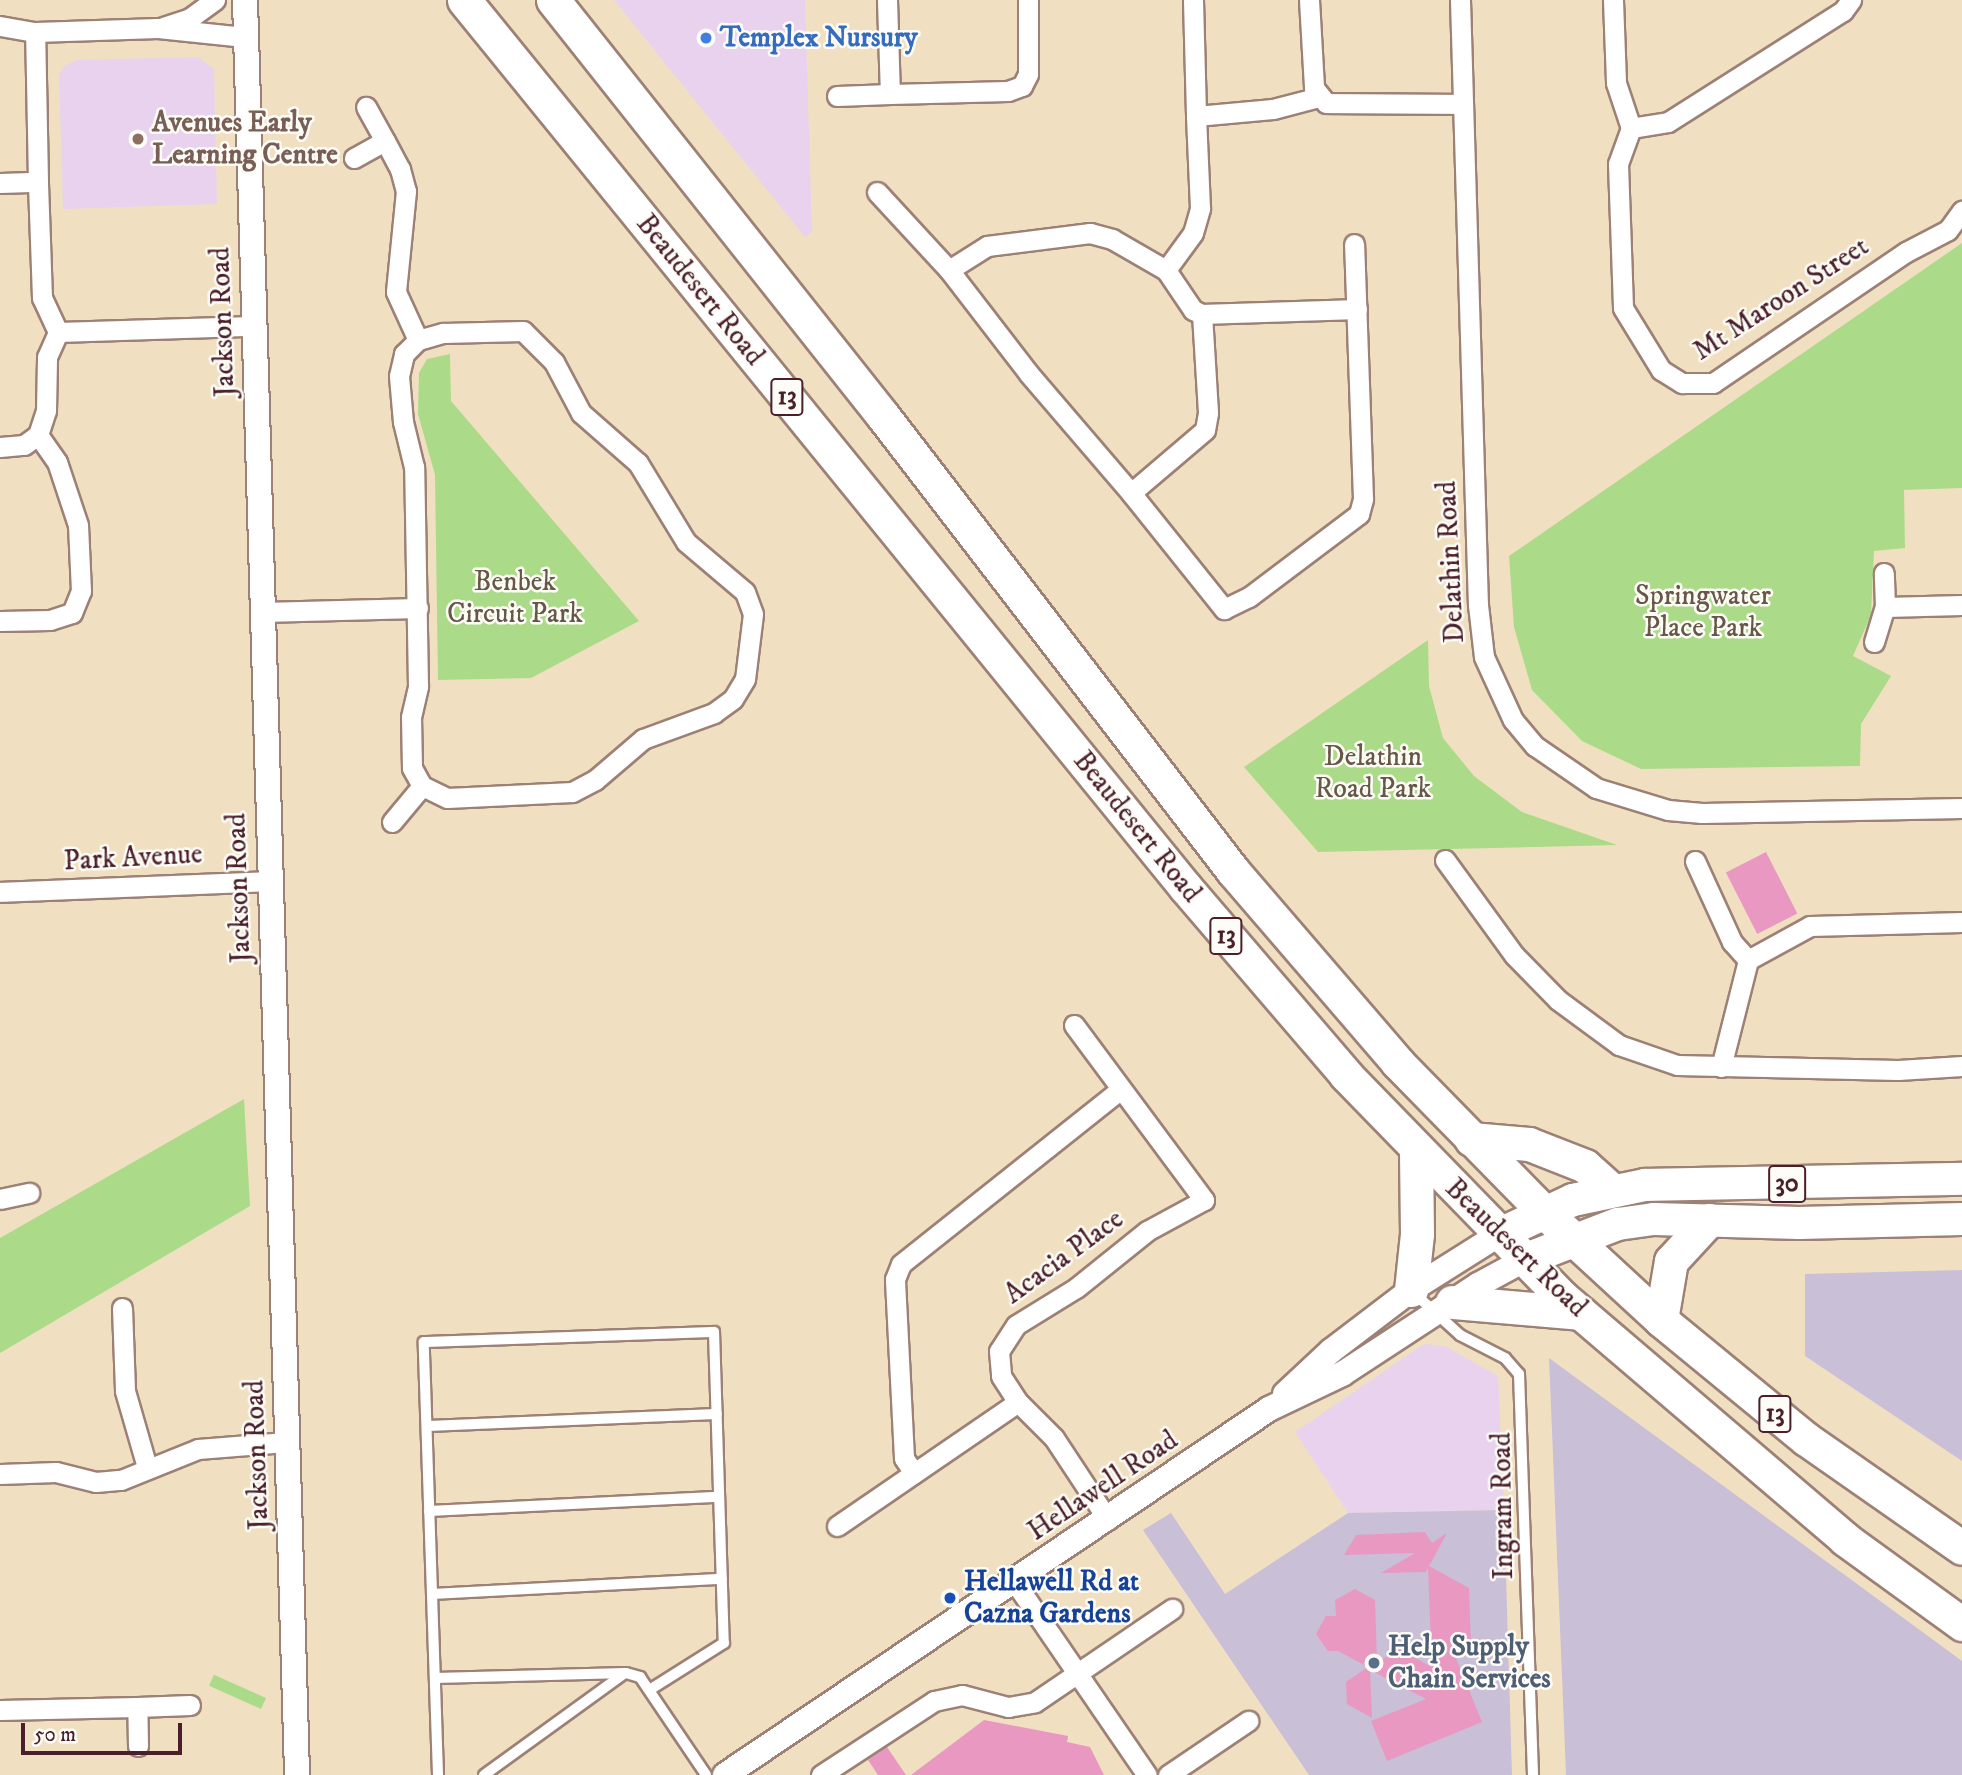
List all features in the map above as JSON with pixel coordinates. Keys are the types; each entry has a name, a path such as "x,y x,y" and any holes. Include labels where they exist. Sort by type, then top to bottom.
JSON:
{"highway":[{"name":"Beaudesert Road","path":"464,0 1186,888 1416,1149 1524,1260 1581,1313 1845,1539 1962,1624"},
{"name":"Beaudesert Road","path":"553,0 883,416 1233,871 1397,1062 1542,1212 1661,1320 1806,1439 1962,1548"},
{"path":"1471,1139 1529,1144 1585,1167 1612,1189"},
{"path":"1416,1149 1417,1234 1432,1302 1581,1313"},
{"path":"1661,1320 1671,1261 1709,1220"}],"main road":[{"name":"30","path":"1612,1189 1682,1183 1962,1178"},
{"path":"1500,1234 1542,1212 1612,1189"},
{"name":"30","path":"1524,1260 1572,1240 1636,1221 1799,1223 1962,1219"}],"street":[{"path":"158,29 190,18 215,0"},
{"name":"Jackson Road","path":"244,0 297,1775"},
{"path":"887,0 890,94"},
{"path":"837,96 1008,91 1021,86 1028,74 1028,0"},
{"path":"1166,270 1193,233 1200,208 1193,0"},
{"path":"1309,0 1314,88 1320,97 1334,106 1463,104"},
{"name":"Delathin Road","path":"1460,0 1478,605 1484,657 1513,720 1535,746 1595,788 1668,810 1702,813 1962,808"},
{"path":"1613,0 1616,83 1631,128 1668,122 1843,10 1851,0"},
{"path":"0,26 35,32 158,29 245,37"},
{"path":"0,447 24,445 38,435 46,411 47,357 58,332 42,298 35,32"},
{"path":"1196,116 1273,109 1320,97"},
{"path":"366,107 400,169 406,191 396,292 418,340"},
{"name":"Mt Maroon Street","path":"1631,128 1618,164 1623,308 1661,370 1682,383 1713,383 1934,233 1948,230 1962,211"},
{"path":"354,158 385,141"},
{"path":"0,183 38,182"},
{"path":"877,192 949,270 1029,374 1131,493 1224,609 1249,597 1359,514 1363,499 1354,244"},
{"path":"949,270 987,246 1090,233 1112,239 1166,270 1193,310 1202,314 1357,309"},
{"path":"1131,493 1205,430 1208,413 1202,314"},
{"path":"58,332 253,326"},
{"path":"523,331 542,346 581,413 638,463 686,542 745,592 753,614 745,679 733,699 714,713 643,739 595,780 572,792 447,798 422,786 412,768 411,717 418,686 414,467 402,422 399,376 404,354 418,340 443,333 523,331"},
{"path":"0,621 50,620 72,613 81,591 78,525 57,461 38,435"},
{"path":"1874,642 1885,607 1884,573"},
{"path":"1885,607 1962,605"},
{"path":"261,612 418,608"},
{"path":"392,822 422,786"},
{"path":"1445,860 1514,956 1579,1015 1619,1045 1676,1065 1898,1070 1962,1066"},
{"path":"1695,861 1732,942 1748,960"},
{"name":"Park Avenue","path":"0,892 269,880"},
{"path":"1721,1067 1748,960 1810,926 1962,922"},
{"path":"914,1474 904,1458 895,1279 901,1264 1121,1088 1074,1025"},
{"name":"Acacia Place","path":"1108,1520 1054,1438 1018,1402 1002,1376 999,1351 1016,1325 1069,1293 1147,1231 1204,1200 1121,1088"},
{"path":"0,1199 29,1193"},
{"name":"Hellawell Road","path":"1432,1302 1500,1234"},
{"name":"Hellawell Road","path":"725,1775 1108,1520 1269,1409 1331,1351 1524,1260"},
{"path":"122,1308 125,1391 147,1467"},
{"path":"838,1526 1018,1402"},
{"path":"0,1474 56,1472 96,1482 121,1480 147,1467 198,1449 286,1442"},
{"path":"1014,1581 1147,1775"},
{"path":"821,1775 934,1701 962,1696 1007,1707 1035,1702 1172,1609"},
{"path":"0,1710 190,1704"},
{"path":"137,1707 138,1746"},
{"path":"1168,1775 1248,1721"}],"lane":[{"name":"Ingram Road","path":"1432,1302 1460,1335 1513,1364 1523,1390 1533,1775"},
{"path":"438,1775 424,1342 714,1332 724,1643 651,1689"},
{"path":"427,1426 717,1414"},
{"path":"429,1511 719,1497"},
{"path":"432,1594 722,1579"},
{"path":"435,1678 626,1673 640,1677 651,1689 706,1775"},
{"path":"484,1775 626,1673"}],"shaded area":[{"path":"614,0 805,0 812,232 805,237"},
{"name":"Avenues Early Learning Centre","path":"198,57 214,69 217,204 63,209 59,74 65,66 76,60"},
{"path":"1962,1270 1962,1461 1805,1356 1805,1274"},
{"path":"1424,1344 1445,1346 1498,1376 1504,1510 1348,1513 1295,1432"},
{"path":"1549,1358 1962,1661 1962,1775 1566,1775"},
{"path":"1504,1510 1512,1775 1309,1775 1143,1530 1171,1513 1225,1594 1348,1513"}],"green space":[{"name":"Springwater Place Park","path":"1962,243 1962,488 1904,490 1905,548 1874,551 1871,615 1853,656 1891,676 1861,724 1860,766 1641,769 1582,741 1532,690 1514,627 1509,556"},
{"name":"Benbek Circuit Park","path":"450,354 451,401 639,621 531,678 438,680 435,475 418,414 419,373 427,359"},
{"name":"Delathin Road Park","path":"1428,640 1429,686 1443,738 1474,776 1522,812 1617,845 1318,852 1244,767"},
{"path":"244,1099 250,1206 0,1353 0,1238"},
{"path":"214,1675 266,1698 261,1709 209,1686"}],"building":[{"path":"1766,852 1797,913 1757,934 1726,872"},
{"path":"1425,1532 1432,1543 1447,1533 1429,1566 1469,1588 1471,1647 1456,1658 1482,1722 1387,1761 1371,1721 1426,1699 1370,1670 1372,1718 1347,1704 1346,1682 1368,1667 1338,1651 1328,1651 1316,1634 1326,1616 1336,1616 1335,1600 1355,1589 1375,1600 1377,1663 1398,1649 1432,1667 1428,1568 1426,1572 1381,1573 1415,1553 1344,1555 1356,1535"},
{"path":"984,1720 1068,1736 1067,1742 1090,1747 1104,1775 911,1775"},
{"path":"887,1747 906,1775 878,1775 868,1760"}],"place":[{"name":"Templex Nursury","path":"706,38"},
{"name":"Avenues Early Learning Centre","path":"138,139"},
{"name":"Hellawell Rd at Cazna Gardens","path":"950,1598"},
{"name":"Help Supply Chain Services","path":"1374,1663"}]}
